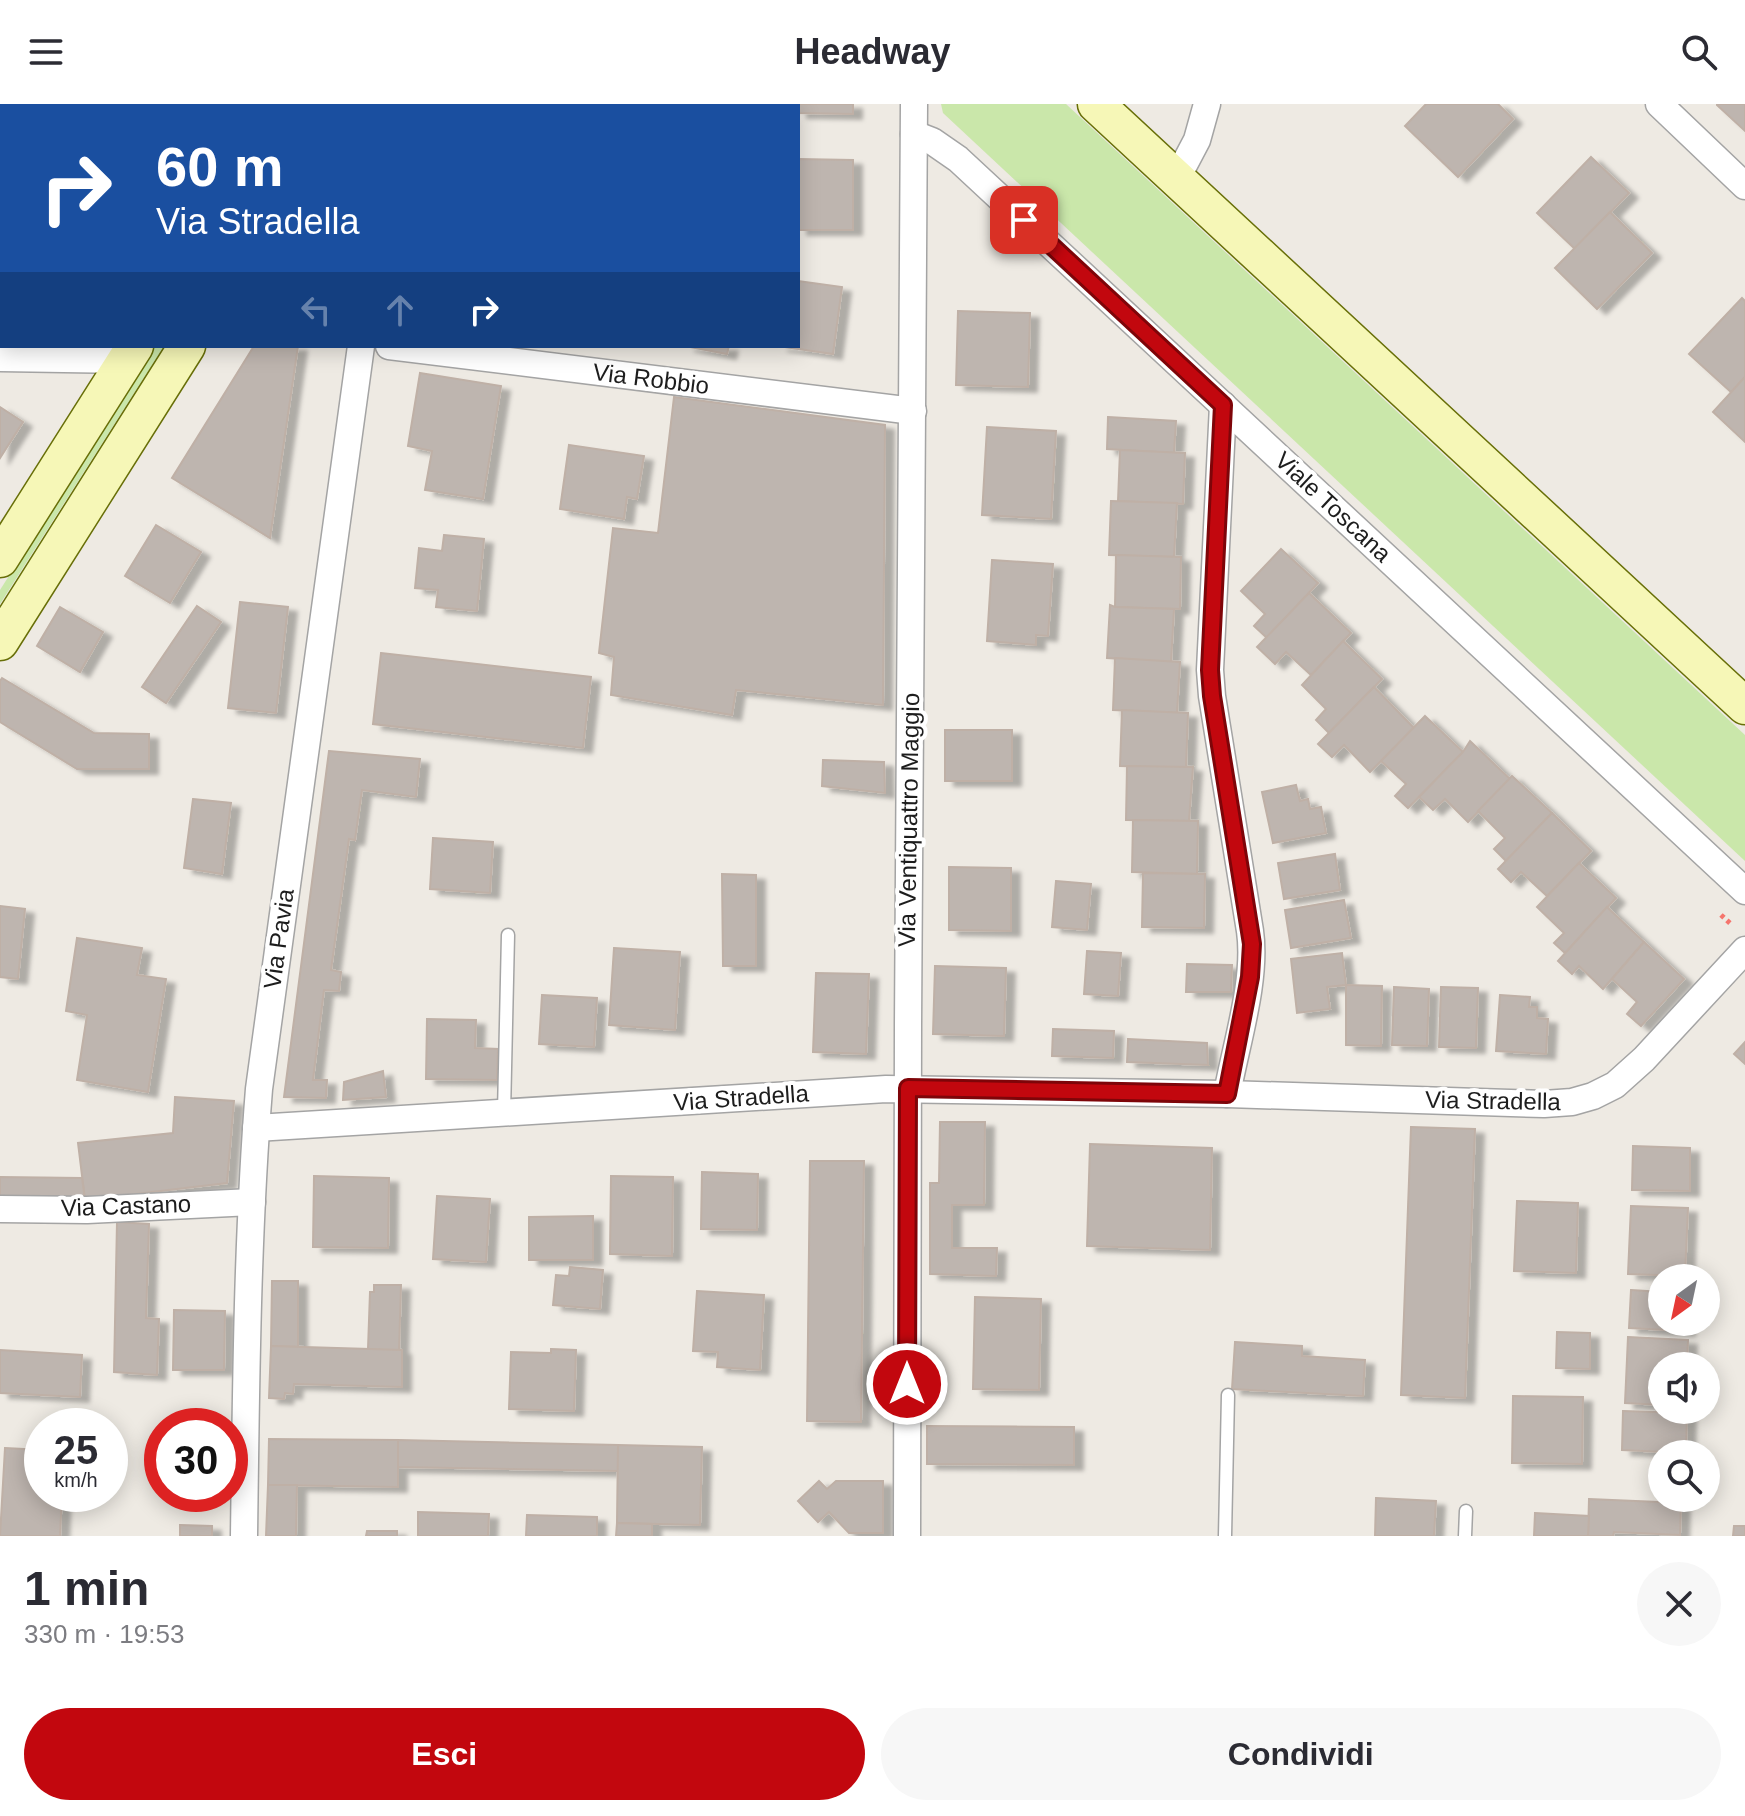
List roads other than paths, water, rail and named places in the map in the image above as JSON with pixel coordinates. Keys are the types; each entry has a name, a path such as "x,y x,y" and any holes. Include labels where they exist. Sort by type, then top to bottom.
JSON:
{"street":[{"name":"Via Ventiquattro Maggio","path":"907,1536 914,104"},
{"path":"1096,104 1745,706"},
{"path":"1177,178 1197,140 1207,104"},
{"path":"1659,104 1745,186"},
{"name":"Viale Toscana","path":"914,134 932,141 958,159 1745,891"},
{"path":"0,642 186,348"},
{"name":"Via Pavia","path":"244,1536 252,1202 263,1056 361,348"},
{"name":"Via Robbio","path":"405,348 913,411"},
{"path":"0,358 131,353"},
{"path":"0,559 131,353"},
{"path":"1223,405 1210,670 1252,944 1250,977 1227,1094"},
{"name":"Via Stradella","path":"256,1128 908,1088 1544,1104 1572,1102 1604,1091 1626,1077 1745,950"},
{"name":"Via Castano","path":"0,1209 87,1210 252,1202"}],"lane":[{"path":"504,1113 508,935"},
{"path":"1225,1536 1228,1395"},
{"path":"1465,1536 1466,1511"}]}
